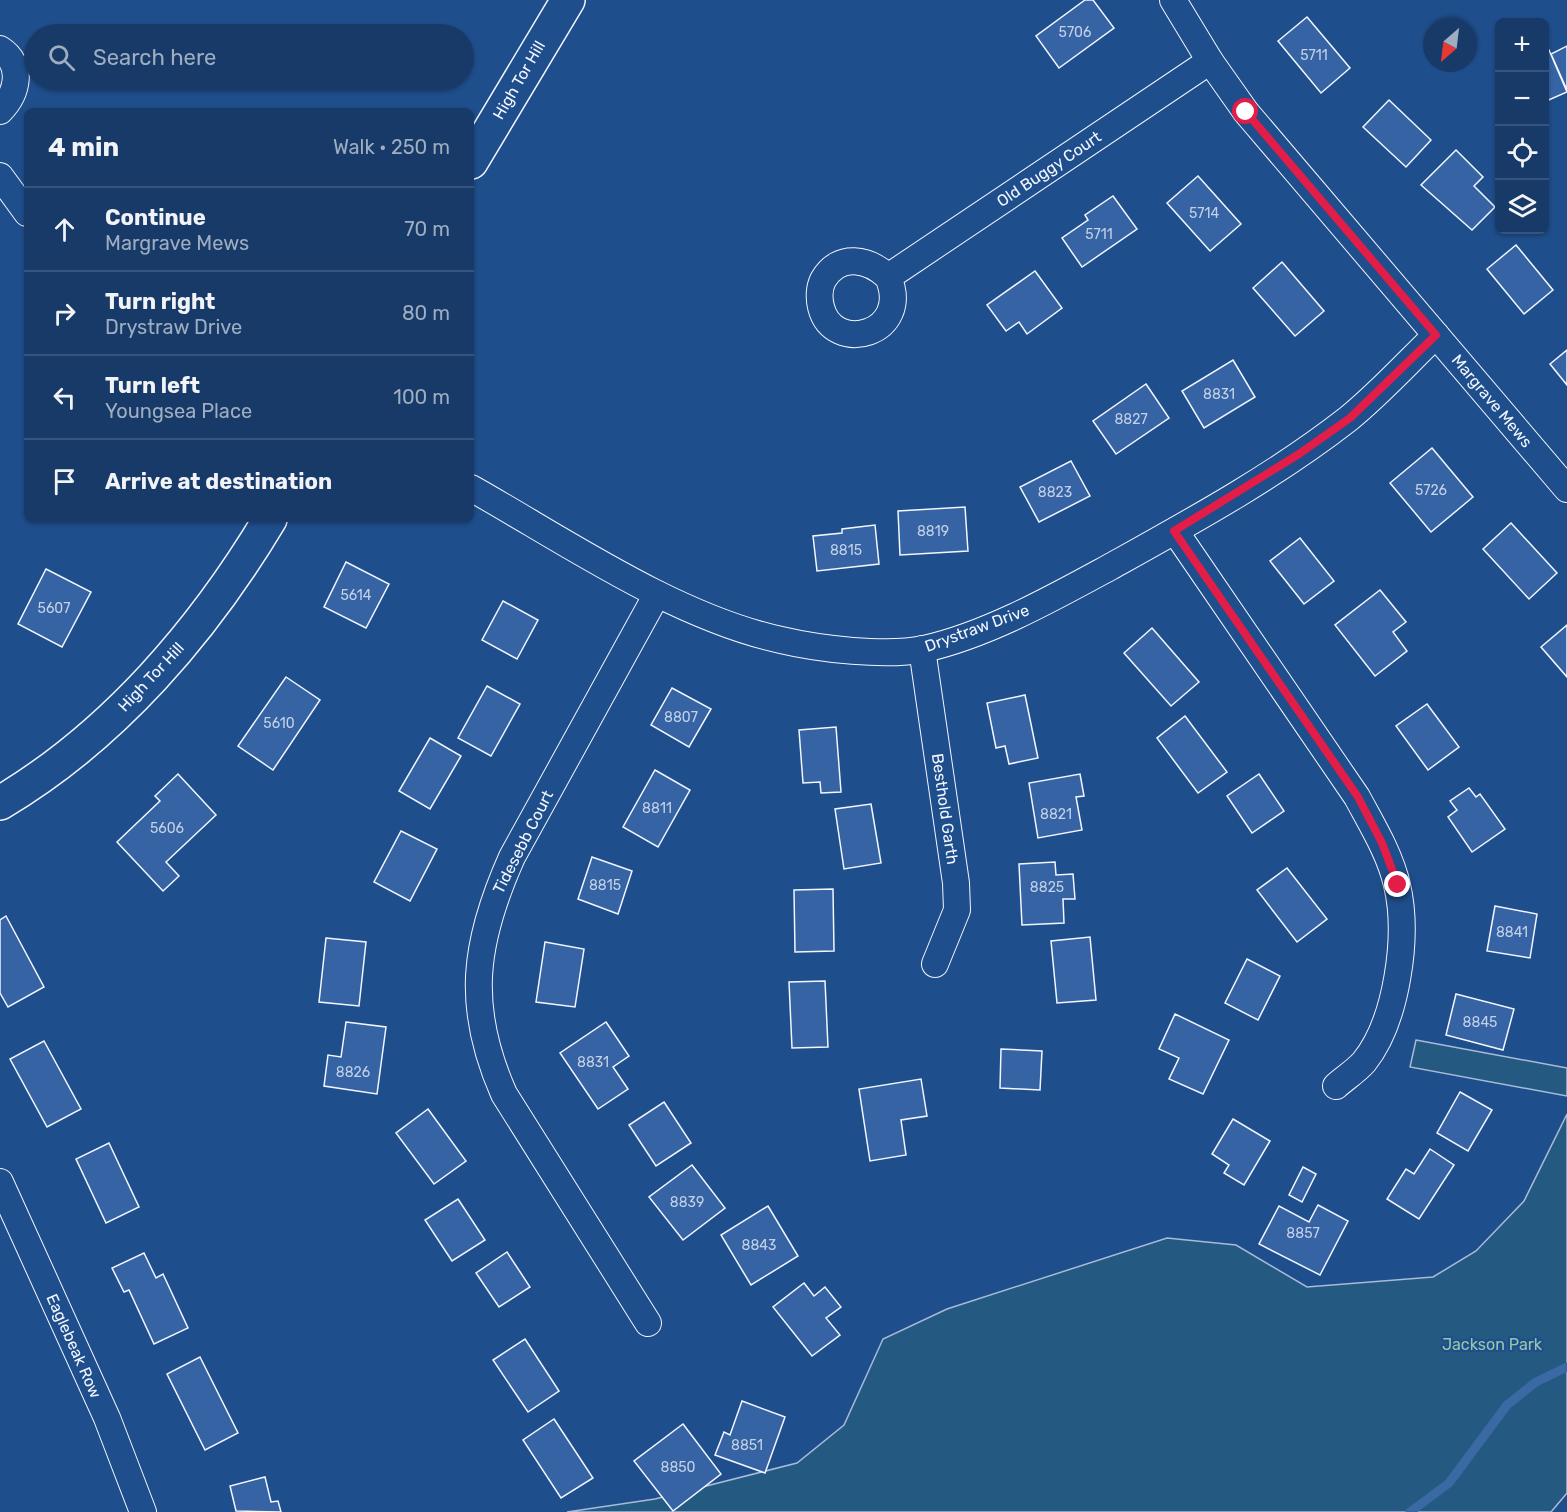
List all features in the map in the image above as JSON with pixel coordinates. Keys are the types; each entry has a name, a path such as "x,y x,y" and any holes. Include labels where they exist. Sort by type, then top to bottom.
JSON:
{"street":[{"name":"High Tor Hill","path":"474,157 568,0"},
{"name":"Margrave Mews","path":"1173,0 1210,61 1246,112 1567,489"},
{"path":"0,48 7,53 16,70 16,86 12,99 0,111"},
{"name":"Old Buggy Court","path":"888,277 1210,61"},
{"path":"0,176 24,209"},
{"name":"Drystraw Drive","path":"474,490 657,594 726,626 779,640 827,649 922,650 977,631 1045,602 1174,531 1299,454 1350,418 1436,335"},
{"name":"High Tor Hill","path":"0,803 65,757 125,707 172,657 222,592 268,522"},
{"path":"1174,531 1358,797 1382,843 1398,885 1399,959 1390,1010 1379,1039 1363,1062 1336,1086"},
{"name":"Tidesebb Court","path":"648,1323 504,1094 490,1061 481,1023 478,988 482,946 492,902 512,857 657,594"},
{"name":"Besthold Garth","path":"922,650 956,883 957,910 935,964"},
{"name":"Eaglebeak Row","path":"0,1182 107,1418 132,1478 143,1512"}],"green space":[{"path":"1416,1040 1567,1068 1567,1096 1410,1067"},
{"name":"Jackson Park","path":"1567,1114 1567,1493 1551,1512 567,1512 655,1499 797,1463 844,1425 883,1339 947,1309 1167,1238 1236,1245 1307,1287 1433,1277 1476,1251 1524,1201"}],"building":[{"path":"1085,0 1093,0 1114,28 1059,68 1036,36"},
{"path":"1307,17 1350,68 1321,93 1278,41"},
{"path":"1567,46 1567,90 1551,54"},
{"path":"1549,50 1567,92 1549,100"},
{"path":"1389,100 1431,140 1406,167 1363,127"},
{"path":"1456,150 1483,177 1474,186 1495,207 1472,230 1421,185"},
{"path":"1198,176 1241,224 1210,251 1167,203"},
{"path":"1113,196 1137,229 1082,267 1062,238 1088,220 1085,215"},
{"path":"1516,245 1553,290 1524,314 1487,269"},
{"path":"1282,262 1324,311 1295,336 1253,288"},
{"path":"1035,271 1062,308 1027,334 1019,322 1006,331 987,305"},
{"path":"1567,350 1567,385 1550,364"},
{"path":"1233,360 1255,397 1204,428 1182,391"},
{"path":"1146,384 1169,418 1116,454 1093,421"},
{"path":"1432,448 1473,497 1431,532 1390,483"},
{"path":"1071,461 1090,496 1039,522 1020,487"},
{"path":"965,507 968,551 900,555 898,511"},
{"path":"1511,523 1557,573 1529,599 1483,549"},
{"path":"875,525 879,564 817,571 813,536 842,533 842,529"},
{"path":"1300,538 1334,581 1304,604 1270,561"},
{"path":"346,562 389,584 366,628 324,607"},
{"path":"46,569 91,592 62,647 18,624"},
{"path":"1380,590 1406,622 1393,632 1407,651 1375,676 1335,625"},
{"path":"503,601 538,620 517,659 482,640"},
{"path":"1567,625 1567,677 1541,647"},
{"path":"1152,628 1199,682 1171,706 1124,653"},
{"path":"286,677 320,700 273,770 238,746"},
{"path":"487,686 520,704 491,756 458,738"},
{"path":"672,688 711,709 689,747 651,725"},
{"path":"1025,695 1038,758 1009,764 1005,746 996,748 987,703"},
{"path":"1427,704 1459,747 1428,770 1396,726"},
{"path":"1185,716 1227,772 1198,793 1157,738"},
{"path":"836,727 841,792 821,793 820,782 803,783 799,730"},
{"path":"430,738 461,756 430,809 399,791"},
{"path":"655,770 690,790 658,847 623,827"},
{"path":"178,774 216,815 166,862 179,876 163,891 117,842 160,801 155,796"},
{"path":"1080,774 1084,796 1076,797 1082,830 1038,838 1029,783"},
{"path":"1259,774 1284,811 1252,833 1227,796"},
{"path":"1469,788 1476,797 1480,794 1505,829 1472,852 1448,817 1457,810 1450,801"},
{"path":"871,804 881,863 844,869 835,809"},
{"path":"401,831 437,849 410,901 374,882"},
{"path":"592,857 632,871 618,914 578,899"},
{"path":"1055,862 1056,875 1073,874 1075,899 1063,899 1064,923 1022,925 1019,864"},
{"path":"1287,868 1327,919 1297,942 1257,890"},
{"path":"833,889 834,951 795,952 794,890"},
{"path":"1495,906 1537,914 1530,958 1487,951"},
{"path":"6,916 44,987 8,1007 0,993 0,920"},
{"path":"1090,937 1096,1000 1057,1003 1051,941"},
{"path":"326,938 366,942 359,1006 319,1002"},
{"path":"545,942 584,949 575,1007 536,1002"},
{"path":"1247,959 1280,976 1258,1020 1225,1003"},
{"path":"825,981 828,1047 792,1048 789,982"},
{"path":"1456,994 1514,1009 1503,1050 1446,1035"},
{"path":"1175,1014 1229,1040 1203,1094 1169,1079 1179,1058 1159,1049"},
{"path":"346,1022 386,1027 377,1094 324,1086 328,1055 341,1057"},
{"path":"606,1022 629,1056 613,1067 628,1089 598,1109 560,1053"},
{"path":"44,1041 81,1109 47,1127 10,1059"},
{"path":"1001,1049 1042,1051 1040,1090 1000,1088"},
{"path":"921,1079 927,1116 901,1120 906,1155 870,1161 859,1089"},
{"path":"1460,1092 1492,1110 1468,1151 1437,1133"},
{"path":"664,1102 691,1143 656,1166 629,1125"},
{"path":"428,1109 466,1161 434,1184 396,1133"},
{"path":"1233,1119 1270,1141 1244,1185 1224,1173 1229,1165 1212,1154"},
{"path":"109,1143 139,1207 106,1223 76,1159"},
{"path":"1430,1149 1454,1165 1419,1219 1387,1199 1406,1169 1414,1174"},
{"path":"692,1165 725,1208 683,1240 649,1197"},
{"path":"1303,1167 1316,1174 1302,1202 1289,1195"},
{"path":"458,1199 485,1240 452,1261 425,1220"},
{"path":"1318,1205 1348,1221 1320,1275 1259,1244 1279,1206 1309,1222"},
{"path":"768,1206 798,1256 751,1285 721,1235"},
{"path":"507,1252 530,1287 499,1307 476,1273"},
{"path":"144,1253 156,1278 163,1274 188,1328 154,1344 129,1290 124,1292 112,1268"},
{"path":"804,1283 814,1296 825,1287 841,1307 826,1318 840,1335 812,1356 773,1307"},
{"path":"525,1339 559,1391 528,1412 493,1360"},
{"path":"200,1357 238,1433 205,1450 167,1374"},
{"path":"742,1401 785,1417 765,1473 715,1455 724,1432 730,1435"},
{"path":"554,1419 593,1478 561,1498 523,1440"},
{"path":"683,1424 721,1474 673,1511 634,1461"},
{"path":"265,1477 271,1502 278,1501 281,1512 236,1511 230,1486"}],"waterway":[{"path":"1410,1512 1449,1483 1507,1405 1536,1382 1567,1367"}],"route":[{"path":"1246,112 1436,335 1350,418 1299,454 1174,531 1358,797 1382,843 1398,885"}]}
